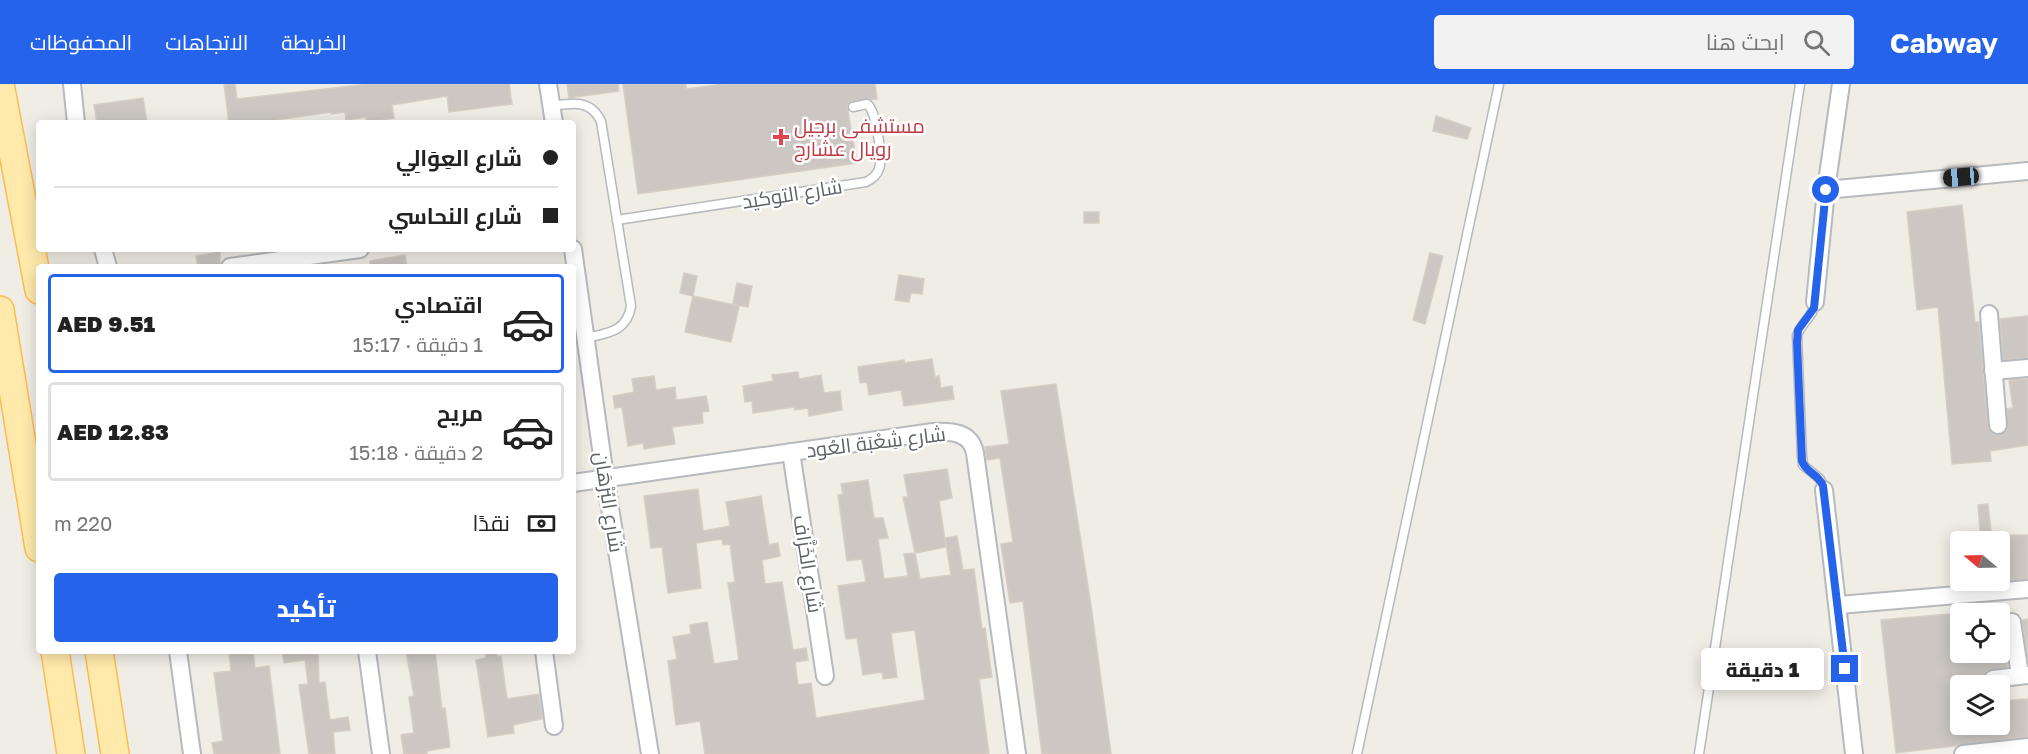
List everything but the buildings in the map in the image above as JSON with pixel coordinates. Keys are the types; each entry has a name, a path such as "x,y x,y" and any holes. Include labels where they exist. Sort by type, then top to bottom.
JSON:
{"main road":[{"path":"0,84 36,274"},
{"path":"0,310 6,365 36,531"},
{"path":"55,654 70,754"},
{"path":"99,654 115,754"}],"street":[{"path":"72,84 76,120"},
{"path":"548,84 554,120"},
{"path":"1815,302 1826,190 1841,84"},
{"path":"1826,190 2028,171"},
{"path":"252,264 338,252"},
{"name":"شارع البُرْهَان","path":"576,270 605,477 650,754"},
{"path":"1989,314 1998,425"},
{"path":"1993,371 2028,368"},
{"name":"شارع شِعْبَة العُود","path":"576,482 941,432 962,435 971,442 975,453 1017,754"},
{"name":"شارع الخَزَّاف","path":"791,452 825,676"},
{"path":"1824,490 1839,605 1854,754"},
{"path":"1839,605 2028,590"},
{"path":"2012,622 2024,675"},
{"path":"177,654 192,754"},
{"path":"367,654 381,754"},
{"path":"544,654 554,726"},
{"path":"1963,754 2028,747"}],"lane":[{"path":"1357,754 1499,84"},
{"path":"1699,754 1800,84"},
{"path":"552,106 581,103 598,115 631,306 630,315 620,329 586,338"},
{"name":"شارع التوكيد","path":"617,220 866,182 876,175 880,164 874,112 867,104 853,106"},
{"path":"1815,302 1813,313 1801,325 1797,336 1802,461 1806,469 1820,479 1824,490"}],"place":[{"name":"مستشفى برجيل رويال عشارج","path":"781,137"}],"route":[{"path":"1826,190 1814,308 1810,318 1798,330 1797,342 1802,461 1806,469 1820,479 1823,486 1845,669"}]}
